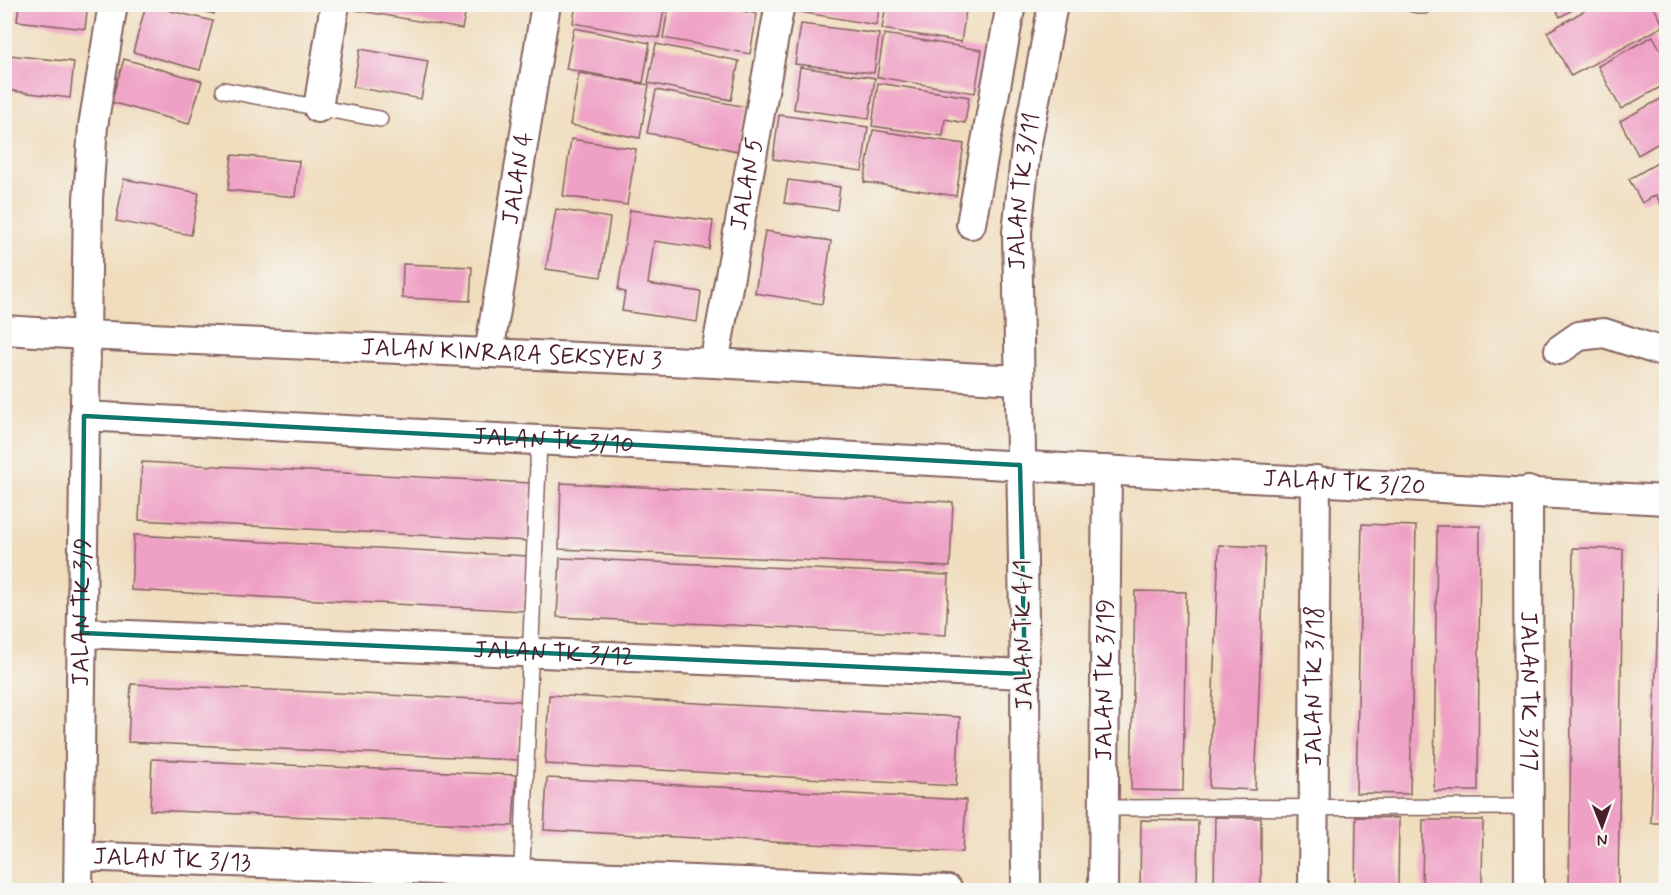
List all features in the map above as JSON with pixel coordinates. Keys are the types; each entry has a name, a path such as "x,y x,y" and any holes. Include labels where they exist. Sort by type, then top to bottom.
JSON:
{"street":[{"name":"JALAN TK 3/9","path":"78,891 88,199 93,126 113,4"},
{"path":"318,108 335,4"},
{"name":"JALAN 4","path":"489,353 546,4"},
{"name":"JALAN 5","path":"714,363 780,4"},
{"path":"971,224 1011,4"},
{"name":"JALAN TK 3/11","path":"1018,380 1017,232 1026,148 1053,4"},
{"name":"JALAN KINRARA SEKSYEN 3","path":"4,330 714,363 1018,380"},
{"path":"1559,350 1578,336 1604,333 1666,353"},
{"name":"JALAN TK 4/1","path":"1018,380 1025,674 1026,891"},
{"name":"JALAN TK 3/10","path":"84,416 1020,465"},
{"name":"JALAN TK 3/20","path":"1020,465 1666,500"},
{"name":"JALAN TK 3/19","path":"1103,891 1107,471"},
{"name":"JALAN TK 3/18","path":"1313,891 1316,480"},
{"name":"JALAN TK 3/17","path":"1528,491 1528,891"},
{"name":"JALAN TK 3/12","path":"82,633 1025,674"},
{"name":"JALAN TK 3/13","path":"79,856 522,882 948,891"}],"lane":[{"path":"1413,4 1424,6 1424,4"},
{"path":"224,90 380,119"},
{"path":"522,882 539,440"},
{"path":"1104,808 1529,807"}],"highlighted area":[{"path":"84,416 1020,465 1025,674 82,633"}],"building":[{"path":"19,4 88,4 85,29 17,21"},
{"path":"179,4 216,4 214,14"},
{"path":"351,4 467,4 462,29 350,9"},
{"path":"576,4 665,4 659,38 573,23"},
{"path":"669,4 706,4 757,14 750,54 663,38"},
{"path":"886,4 967,4 961,42 882,29"},
{"path":"1553,4 1583,4 1560,17"},
{"path":"1596,4 1652,4 1664,26 1571,76 1547,32"},
{"path":"146,5 213,21 200,70 133,52"},
{"path":"795,5 880,5 876,25 794,11"},
{"path":"801,24 879,34 874,73 795,64"},
{"path":"574,28 650,43 643,83 566,69"},
{"path":"884,34 982,50 975,93 877,77"},
{"path":"1653,36 1664,56 1666,55 1666,84 1621,109 1598,66"},
{"path":"656,44 739,61 731,100 648,83"},
{"path":"360,49 428,61 421,99 353,87"},
{"path":"9,55 74,62 70,98 5,90"},
{"path":"124,59 202,81 189,124 111,102"},
{"path":"800,67 875,78 869,119 794,109"},
{"path":"579,73 649,85 640,138 570,125"},
{"path":"878,83 969,97 965,123 945,119 943,136 872,126"},
{"path":"656,90 747,107 738,151 647,133"},
{"path":"1666,96 1666,139 1638,155 1620,121"},
{"path":"779,115 868,127 862,171 773,159"},
{"path":"873,130 964,144 956,196 864,182"},
{"path":"571,139 636,149 627,205 563,196"},
{"path":"232,155 299,161 295,197 228,190"},
{"path":"1666,158 1666,209 1664,210 1656,195 1642,203 1629,179"},
{"path":"124,179 199,193 191,235 116,221"},
{"path":"788,180 840,187 837,210 784,203"},
{"path":"556,209 610,218 601,277 546,269"},
{"path":"630,210 713,221 709,249 654,241 648,284 701,292 697,322 622,311 625,292 618,290"},
{"path":"765,231 831,241 822,304 755,293"},
{"path":"403,264 472,267 470,301 402,298"},
{"path":"142,462 531,483 528,541 139,520"},
{"path":"561,483 953,502 950,567 559,549"},
{"path":"1362,524 1416,526 1410,794 1356,793"},
{"path":"1437,526 1480,526 1478,791 1434,791"},
{"path":"134,535 528,556 525,611 131,590"},
{"path":"1219,545 1265,547 1255,790 1209,788"},
{"path":"1573,548 1623,549 1618,890 1569,890"},
{"path":"1660,548 1666,548 1666,823 1651,823"},
{"path":"560,558 949,575 946,635 557,617"},
{"path":"1135,591 1186,592 1183,791 1131,790"},
{"path":"131,684 521,701 518,760 128,742"},
{"path":"549,695 960,717 956,786 545,764"},
{"path":"152,759 516,775 513,826 150,810"},
{"path":"547,778 966,800 963,852 544,830"},
{"path":"1215,817 1261,818 1261,890 1214,890"},
{"path":"1356,817 1399,818 1398,890 1355,890"},
{"path":"1141,820 1198,821 1197,890 1140,890"},
{"path":"1423,820 1483,820 1482,890 1422,890"}]}
